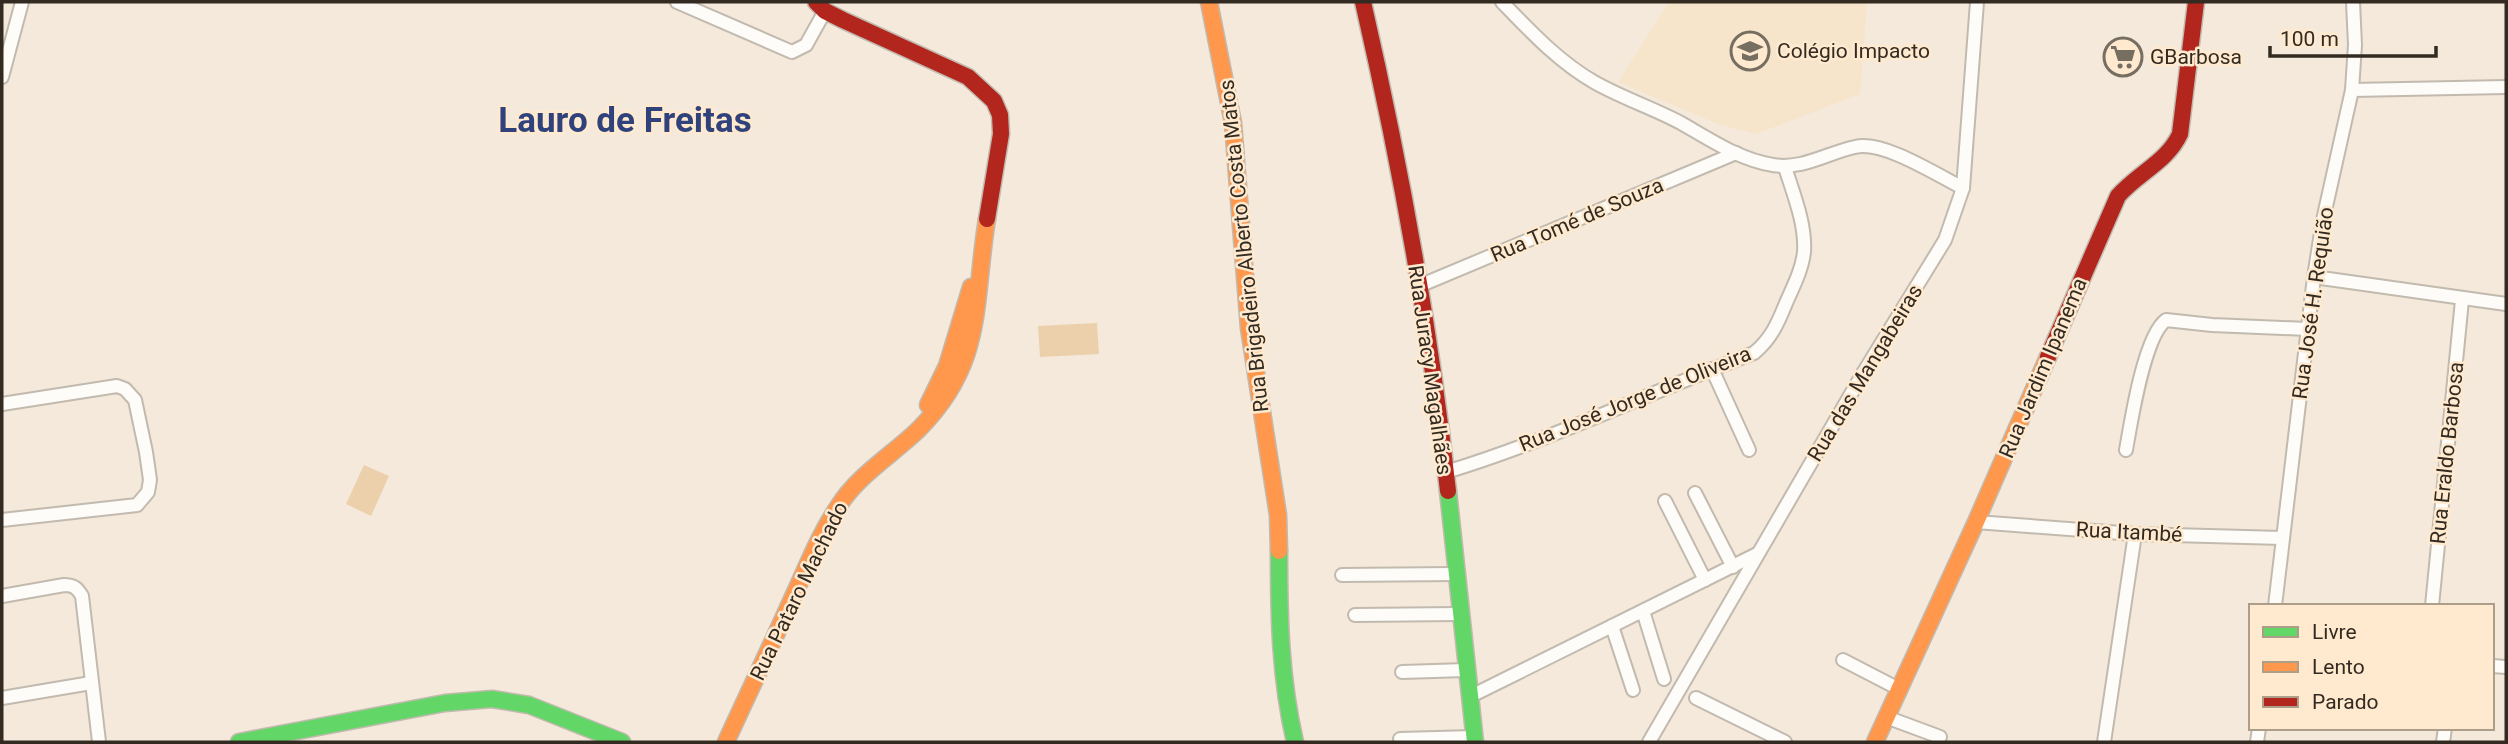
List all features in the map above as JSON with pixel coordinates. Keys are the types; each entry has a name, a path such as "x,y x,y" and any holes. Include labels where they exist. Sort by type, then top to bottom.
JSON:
{"street":[{"path":"2,76 7,34 22,2"},
{"path":"677,2 792,52 806,45 820,6"},
{"name":"Rua Brigadeiro Alberto Costa Matos","path":"1209,2 1233,123 1248,328 1278,515 1280,651 1286,703 1295,742"},
{"name":"Rua Juracy Magalhães","path":"1363,2 1419,286 1446,472 1459,614 1475,740"},
{"path":"1502,2 1563,60 1594,82 1736,153 1770,165 1785,167 1808,163 1857,146 1868,146 1888,151 1963,188"},
{"name":"Rua das Mangabeiras","path":"1648,742 1862,375 1945,240 1963,188 1976,2"},
{"name":"Rua Jardim Ipanema","path":"1875,742 1976,522 2118,196 2134,178 2168,156 2176,146 2180,134 2196,2"},
{"name":"Rua José H. Requião","path":"2275,604 2314,278 2323,220 2352,90 2355,45 2353,2"},
{"name":"Rua Pataro Machado","path":"820,6 968,77 997,104 1002,117 980,264 980,282 968,348 952,372"},
{"path":"2352,90 2506,87"},
{"name":"Rua Tomé de Souza","path":"1419,286 1736,153"},
{"name":"Rua José Jorge de Oliveira","path":"1446,472 1486,460 1574,426 1754,353 1776,327 1799,272 1804,252 1803,233 1785,167"},
{"name":"Rua Pataro Machado","path":"726,742 836,509 854,485 891,455 942,403 952,372 954,337 980,264"},
{"path":"2314,278 2506,304"},
{"name":"Rua Eraldo Barbosa","path":"2432,604 2462,300"},
{"path":"2126,450 2138,384 2158,327 2166,320 2307,329"},
{"path":"954,337 968,348"},
{"path":"1712,369 1749,450"},
{"path":"2,404 117,386 125,389 135,400 150,480 146,497 137,505 2,520"},
{"path":"1695,494 1732,566"},
{"path":"1665,500 1705,580"},
{"name":"Rua Itambé","path":"1976,522 2134,534 2282,538"},
{"path":"2105,742 2134,534"},
{"path":"1469,697 1758,554"},
{"path":"1342,575 1455,574"},
{"path":"2,596 71,584 78,588 82,596 99,742"},
{"path":"1643,611 1664,679"},
{"path":"1355,615 1459,614"},
{"path":"1612,626 1633,690"},
{"path":"1843,660 1899,689"},
{"path":"1402,672 1466,670"},
{"path":"2,698 91,683"},
{"path":"1696,698 1785,742"},
{"path":"239,742 444,704 492,699 529,705 622,742"},
{"path":"1886,718 1940,737"},
{"path":"1400,740 1475,740"}],"shaded area":[{"name":"Colégio Impacto","path":"1669,2 1867,2 1860,94 1756,134 1718,124 1618,82"},
{"path":"1097,323 1099,354 1040,357 1038,326"},
{"path":"364,465 389,476 371,516 346,504"}],"traffic: fast":[{"path":"1448,491 1475,742"},
{"path":"1279,551 1283,670 1295,742"},
{"path":"239,742 445,703 492,699 529,705 622,742"}],"traffic: slow":[{"path":"1209,2 1233,123 1249,328 1278,515 1279,551"},
{"path":"726,742 831,518 855,485 918,430 940,405 955,381 966,356 972,332 987,219"},
{"path":"928,405 947,366 971,287"},
{"path":"1875,742 2048,357"}],"traffic: jam":[{"path":"816,2 825,11 843,20 968,77 994,101 1000,115 1001,134 987,219"},
{"path":"1363,2 1413,245 1448,491"},
{"path":"2048,357 2118,196 2160,160 2180,134 2196,2"}],"place":[{"name":"Colégio Impacto","path":"1750,51"},
{"name":"GBarbosa","path":"2123,57"}],"district":[{"name":"Lauro de Freitas","path":"625,120"}]}
